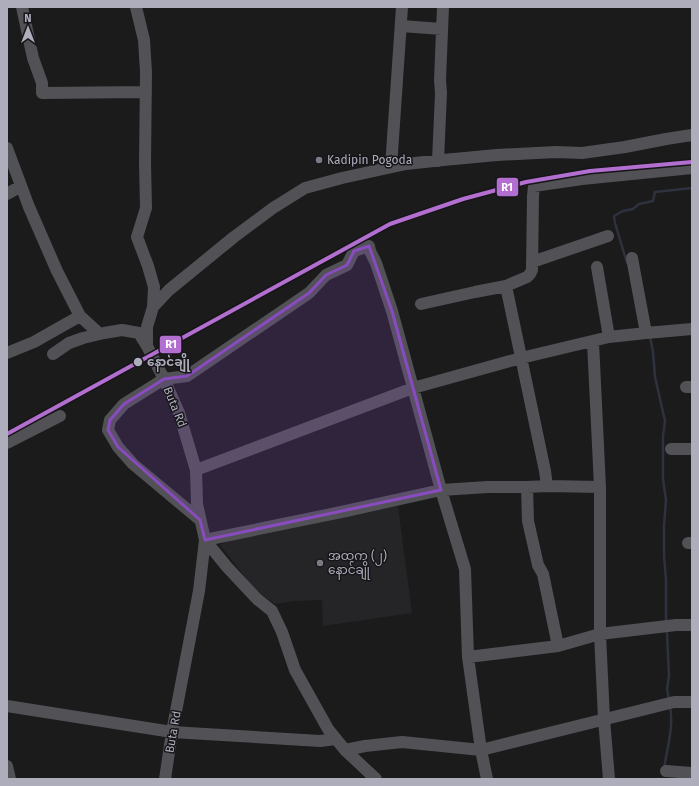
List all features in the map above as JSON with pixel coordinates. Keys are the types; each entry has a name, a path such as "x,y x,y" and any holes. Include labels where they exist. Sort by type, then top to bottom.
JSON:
{"street":[{"path":"22,7 33,58 42,83 42,93 146,92"},
{"path":"136,7 144,40 146,72 146,208 138,237 154,287 153,307 147,327 147,346"},
{"path":"391,167 402,7"},
{"path":"438,161 443,7"},
{"path":"401,26 442,29"},
{"path":"153,307 169,290 234,237 273,208 305,188 406,164 504,155 556,152 582,153 692,135"},
{"path":"7,148 29,207 57,271 80,316 100,334"},
{"path":"421,304 506,286 530,274 532,270 534,186 582,179 692,168"},
{"path":"7,194 21,186"},
{"path":"532,262 608,236"},
{"path":"53,354 69,343 83,338 122,330 139,333 164,380 187,376 309,293 326,276 347,265 354,251 369,246 392,311 465,569 468,657 487,779"},
{"path":"632,258 646,332"},
{"path":"597,267 609,337"},
{"path":"506,286 547,486"},
{"path":"7,353 34,342 80,316"},
{"path":"196,470 413,388 521,358 609,337 646,332 692,329"},
{"path":"593,342 600,487 600,634 604,720 609,779"},
{"name":"Buta Rd","path":"165,779 172,732 199,591 205,540 197,504 196,470 179,413 164,380 124,404 110,420 108,430 118,447 133,464 200,520"},
{"path":"7,443 60,416"},
{"path":"671,449 692,449"},
{"path":"376,779 345,750 328,729 294,670 282,632 272,611 252,593 205,540 442,490 488,487 600,487"},
{"path":"527,487 528,521 538,565 543,574 558,646"},
{"path":"468,657 558,646 600,634 676,625 692,625"},
{"path":"345,750 402,742 482,750 669,703 692,702"},
{"path":"7,706 172,732 320,741 336,739"},
{"path":"7,766 10,779"},
{"path":"666,771 692,773"}],"highlighted area":[{"path":"369,246 392,311 441,490 205,540 200,520 118,447 108,430 110,420 124,404 164,379 187,376 309,293 326,275 347,265 354,251"}],"shaded area":[{"name":"အထက (၂) နောင်ချို","path":"398,506 412,613 323,626 322,600 295,601 275,604 255,590 220,545 234,538"}],"waterway":[{"path":"627,263 614,216 623,211 633,209 639,204 653,201 655,192 692,188"},
{"path":"650,337 655,377 665,421 663,436 663,479 666,500 664,526 666,620"},
{"path":"667,633 669,676 667,689 669,699"},
{"path":"664,769 671,730 670,706"}],"transit line":[{"name":"R1","path":"7,434 390,224 463,199 526,182 590,171 692,162"}],"place":[{"name":"Kadipin Pogoda","path":"319,160"},
{"name":"နောင်ချို","path":"138,362"},
{"name":"အထက (၂) နောင်ချို","path":"320,563"}]}
